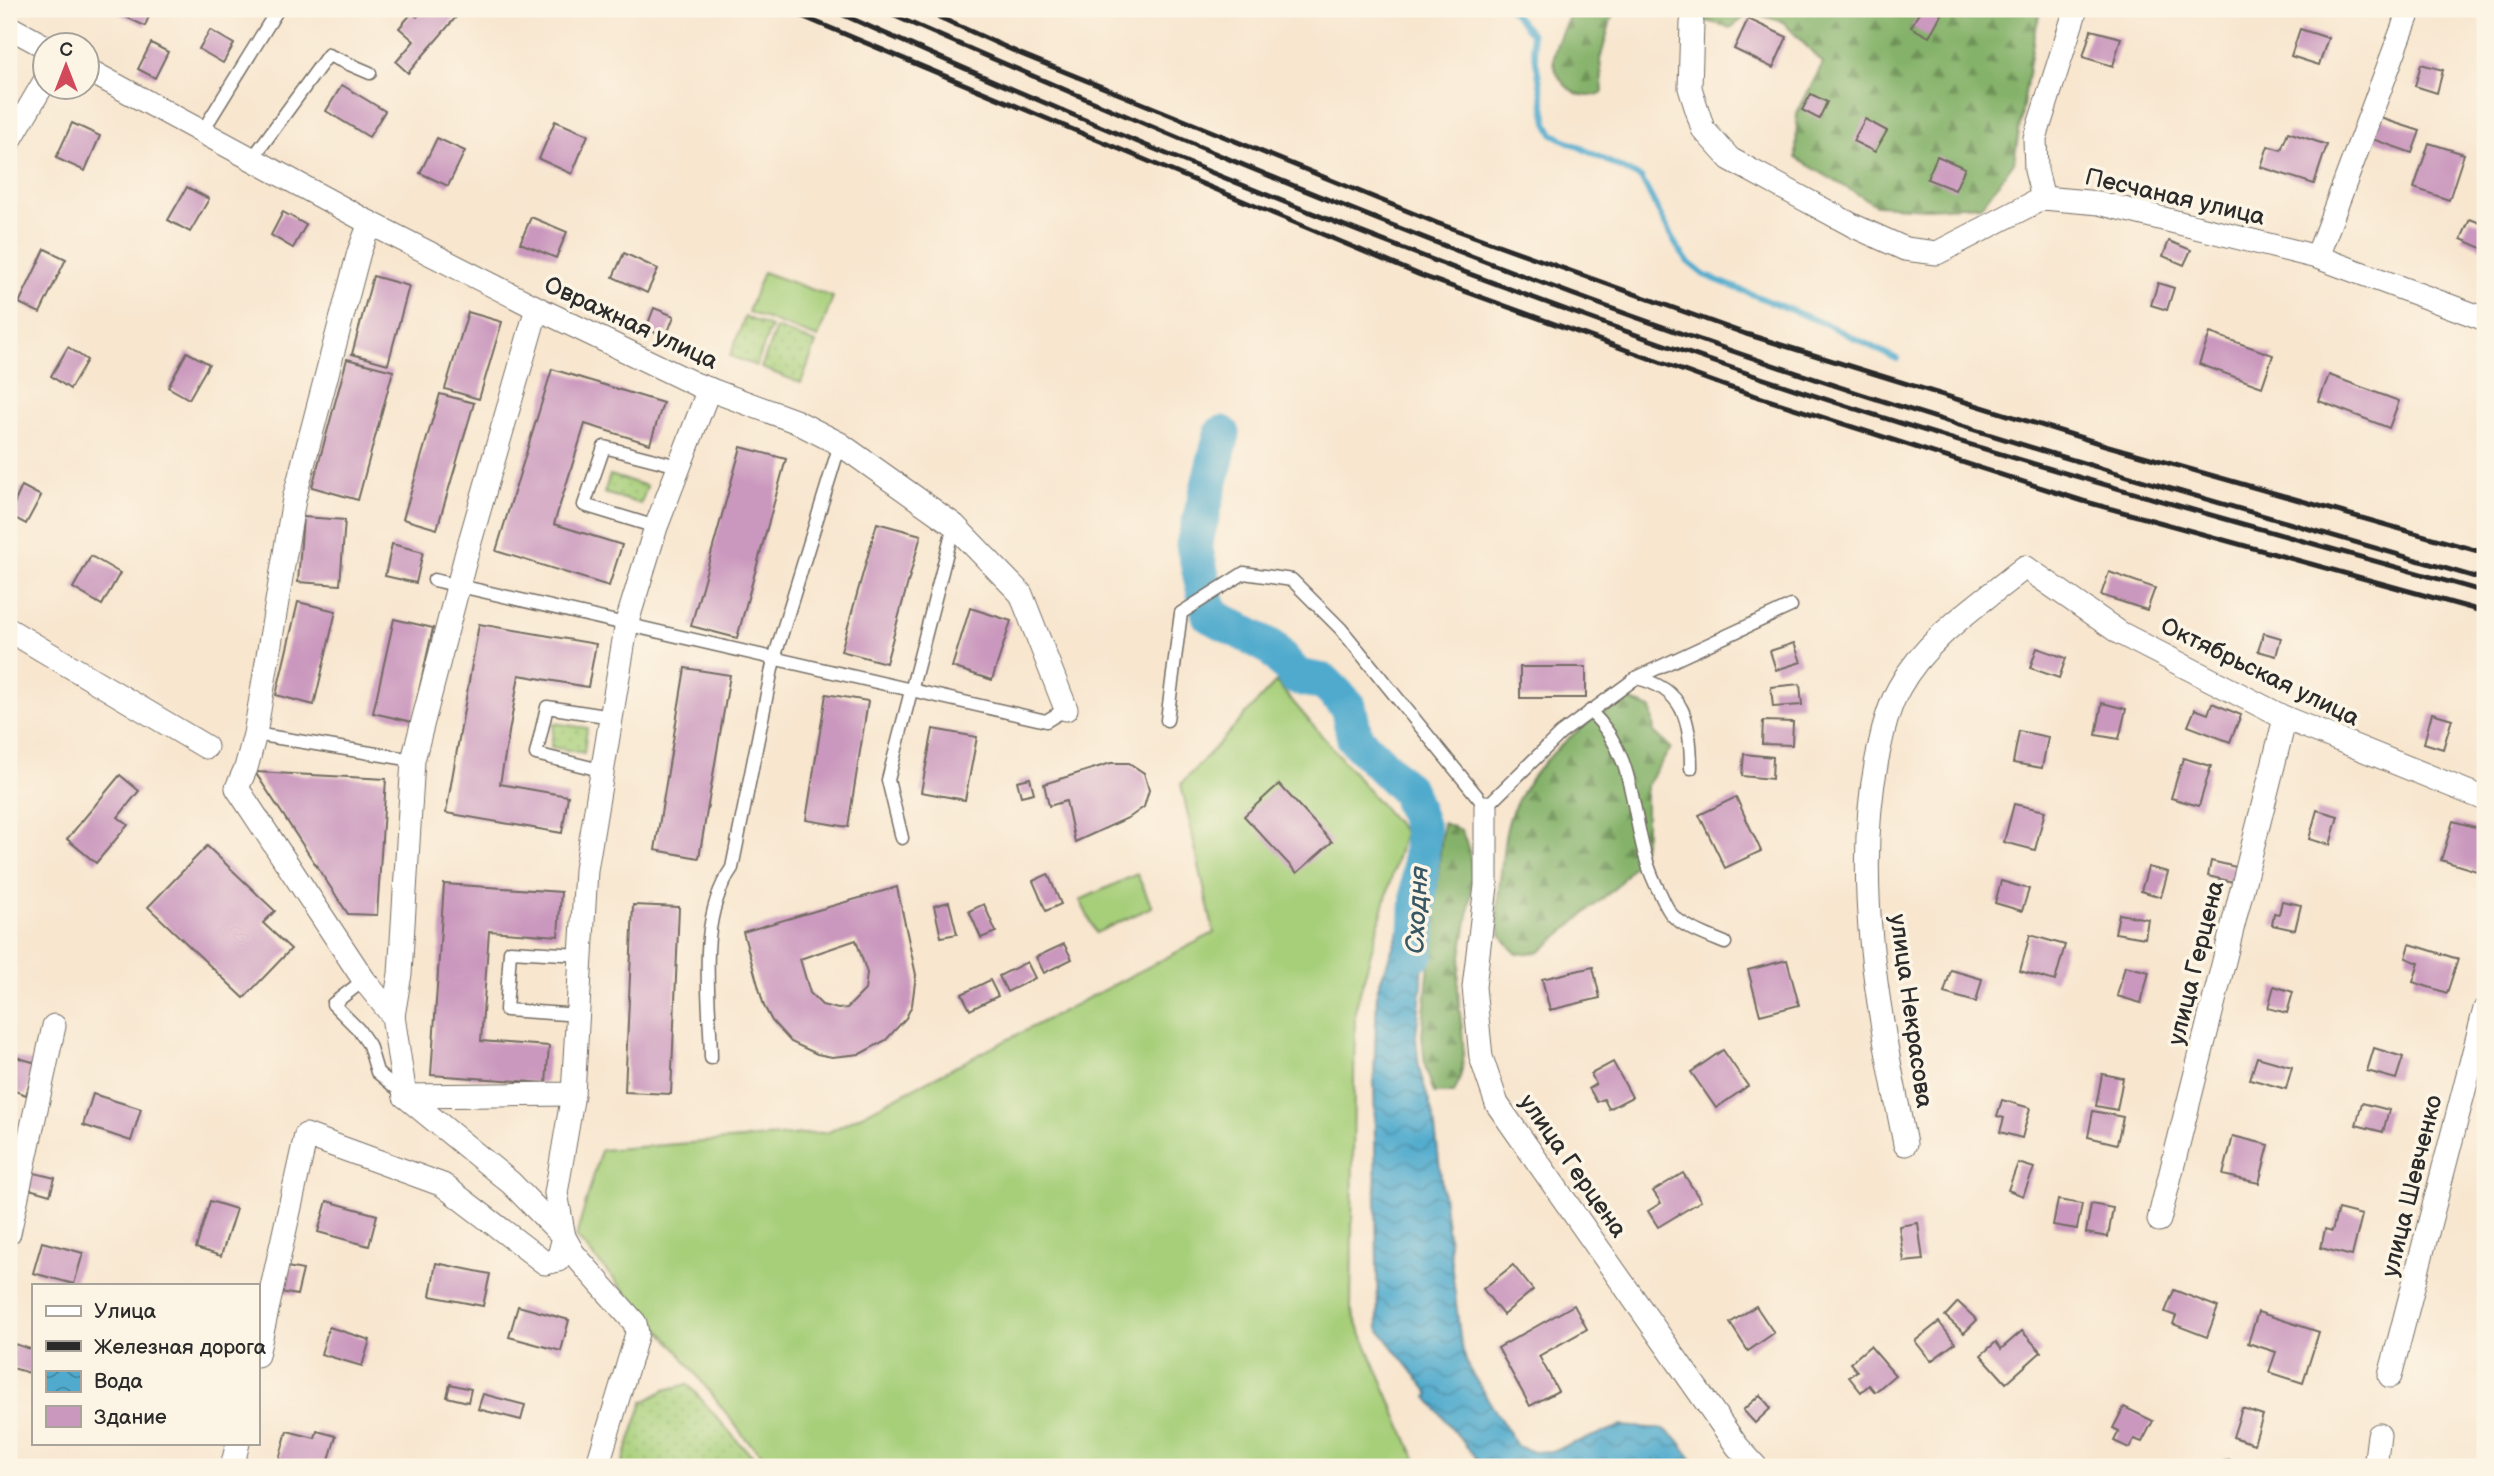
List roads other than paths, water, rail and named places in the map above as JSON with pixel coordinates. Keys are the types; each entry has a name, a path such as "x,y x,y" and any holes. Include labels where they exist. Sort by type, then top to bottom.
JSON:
{"street":[{"path":"1692,23 1690,88 1703,129 1730,159 1854,226 1905,248 1937,253 2043,198 2036,170 2035,138 2076,9"},
{"path":"2317,257 2410,9"},
{"path":"9,27 32,39"},
{"name":"Овражная улица","path":"102,78 370,223 537,308 709,389 795,421 840,444 954,525 1021,594 1066,709"},
{"path":"9,142 32,102"},
{"name":"Песчаная улица","path":"2043,198 2099,203 2317,257 2485,319"},
{"path":"370,223 359,252 293,499 254,734 246,768 237,788 364,980 393,1016"},
{"path":"537,308 413,761 401,961 393,1016 405,1096 512,1183 564,1237 573,1253 631,1315 637,1333 597,1467"},
{"path":"259,1346 306,1135 443,1185 545,1264 558,1260 564,1237 556,1193 573,1094 580,1014 586,870 627,622 656,527 709,389"},
{"name":"Октябрьская улица","path":"2025,567 2120,634 2284,719 2485,799"},
{"name":"улица Некрасова","path":"1905,1144 1872,958 1867,862 1871,789 1884,725 1899,688 1936,640 2025,567"},
{"path":"9,630 206,747"},
{"name":"улица Герцена","path":"2159,1220 2284,719"},
{"name":"улица Герцена","path":"1486,807 1486,887 1474,987 1480,1056 1497,1104 1737,1446 1756,1467"},
{"name":"улица Шевченко","path":"2390,1376 2485,1009"},
{"path":"9,1233 54,1026"},
{"path":"405,1096 573,1094"},
{"path":"2375,1467 2379,1435"},
{"path":"232,1467 238,1444"}],"lane":[{"path":"202,132 278,9"},
{"path":"252,159 328,55 370,73"},
{"path":"711,1058 709,924 723,881 732,867 774,659 840,444"},
{"path":"656,527 584,505 604,447 678,467"},
{"path":"902,838 888,780 909,690 954,525"},
{"path":"1167,720 1181,614 1244,573 1292,580 1341,629 1486,807 1560,734 1636,678 1791,606"},
{"path":"434,580 1046,720 1066,709"},
{"path":"1636,678 1653,681 1670,692 1682,709 1691,734 1691,768"},
{"path":"604,771 536,754 547,707 612,718"},
{"path":"1590,711 1608,728 1621,750 1646,859 1654,882 1672,915 1725,943"},
{"path":"254,734 413,761"},
{"path":"580,1014 506,1010 510,951 581,955"},
{"path":"364,980 333,1004 364,1037 377,1072 405,1096"}],"water":[{"path":"1419,901 1424,903 1422,984 1416,1036 1419,1068 1434,1119 1461,1344 1468,1367 1517,1446 1533,1452 1552,1451 1621,1426 1664,1429 1678,1440 1698,1467 1483,1467 1427,1397 1430,1394 1378,1328 1374,1079 1377,990 1402,923"}],"waterway":[{"path":"1510,9 1531,33 1547,123 1553,134 1641,178 1676,245 1688,262 1704,275 1828,325 1897,359"},
{"name":"Сходня","path":"1222,434 1194,545 1210,615 1272,648 1297,677 1324,682 1348,706 1355,739 1408,791 1422,831 1416,952"}],"railway":[{"path":"785,9 1420,275 1728,387 2083,501 2485,612"},
{"path":"830,9 1052,106 1276,199 1389,244 1617,328 1825,399 2013,458 2485,592"},
{"path":"879,9 1305,190 1629,315 1923,414 2485,580"},
{"path":"921,9 1021,54 1437,223 1746,334 2105,445 2485,553"}]}
